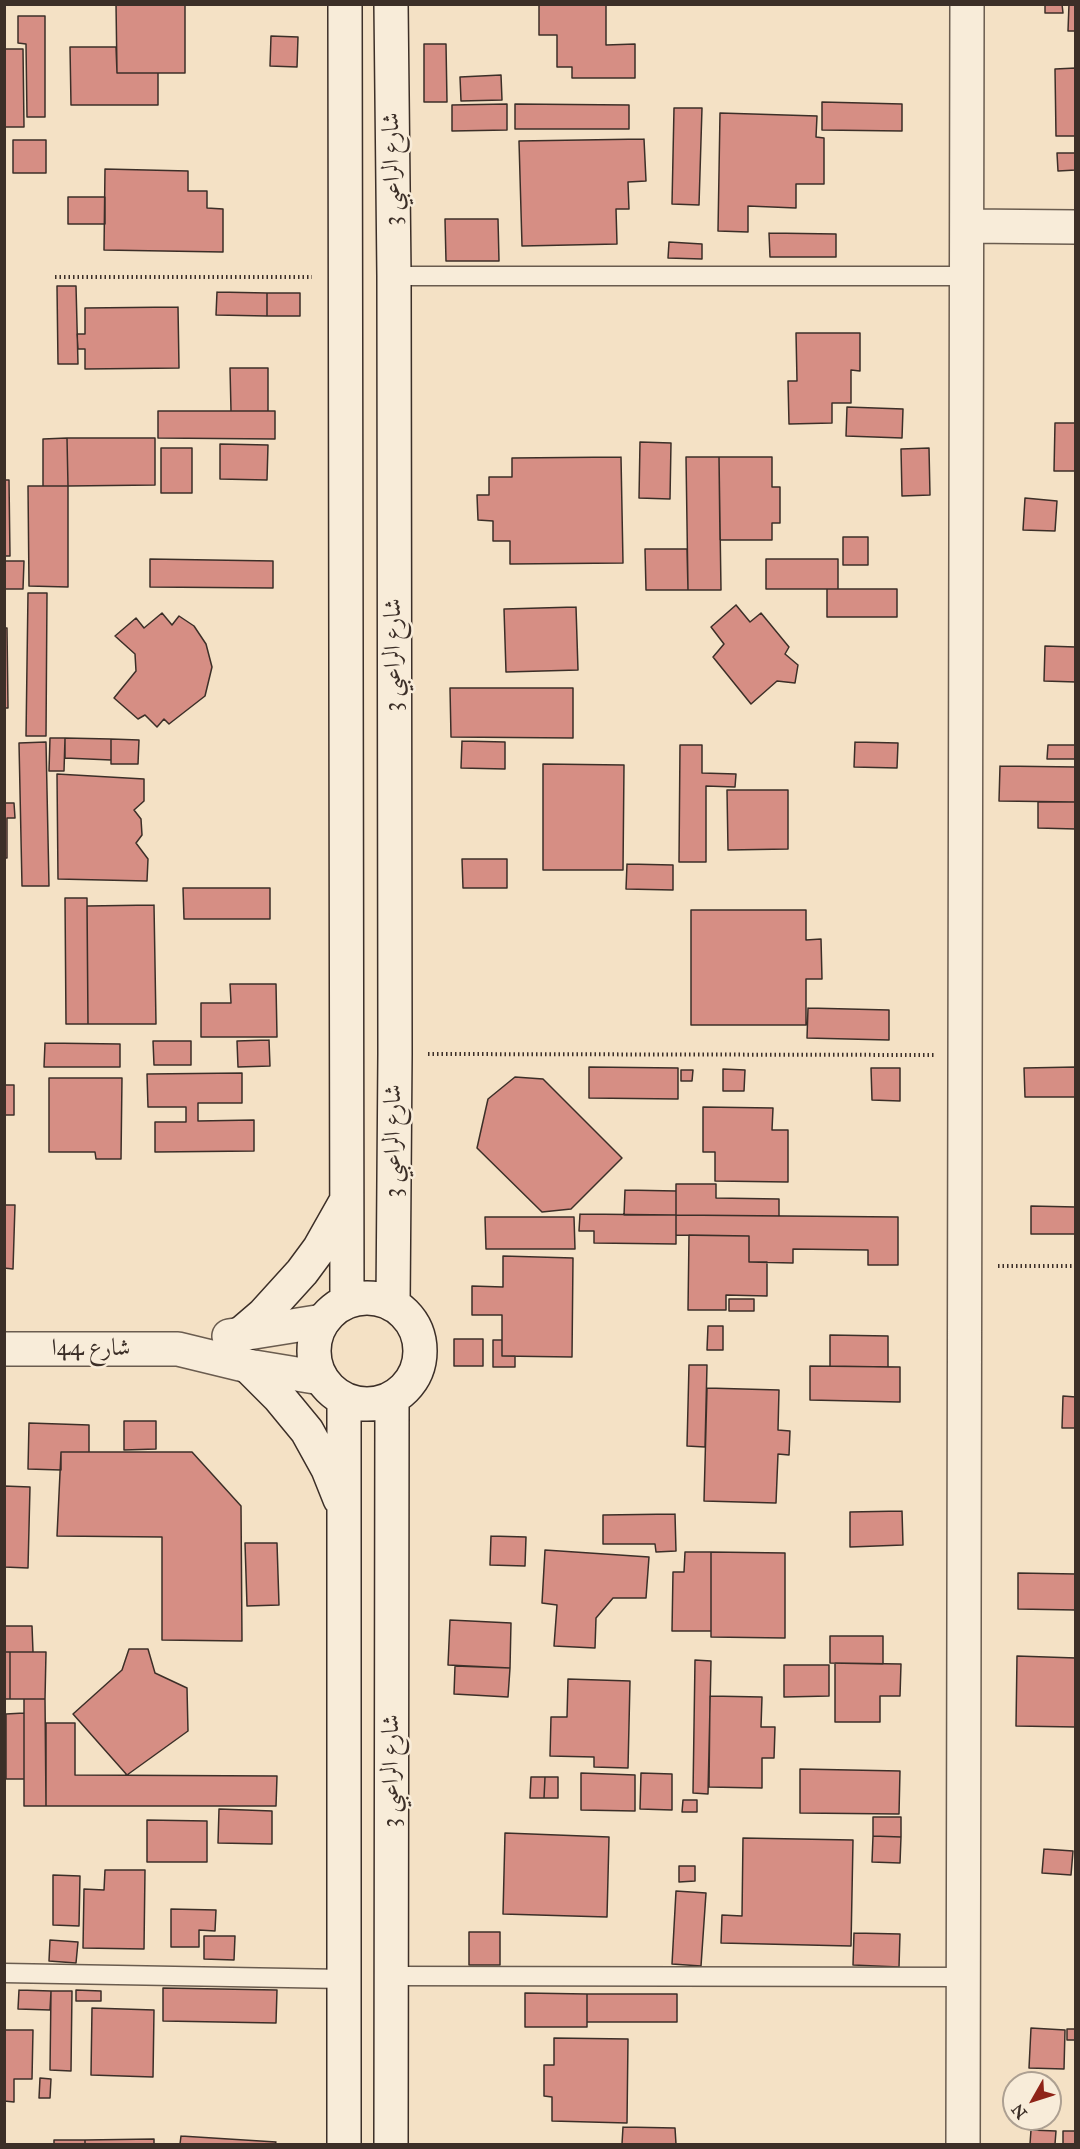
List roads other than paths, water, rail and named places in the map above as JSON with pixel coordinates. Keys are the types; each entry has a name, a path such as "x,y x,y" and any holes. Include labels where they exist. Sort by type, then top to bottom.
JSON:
{"street":[{"name":"شارع الراعبي 3","path":"335,1311 347,1198 345,4"},
{"name":"شارع الراعبي 3","path":"391,4 394,276 393,1305"},
{"path":"963,2145 967,4"},
{"path":"966,226 1076,226"},
{"path":"242,1333 263,1315 302,1272 319,1249 347,1198"},
{"path":"370,1298 393,1305 412,1324 418,1338 420,1352 413,1378 404,1390 392,1398 373,1404 364,1404 333,1388 314,1355 315,1343 335,1311 370,1298"},
{"name":"شارع 44ا","path":"178,1349 335,1311"},
{"name":"شارع 44ا","path":"4,1349 178,1349 333,1388"},
{"path":"248,1366 279,1397 307,1431 328,1469 344,1510"},
{"name":"شارع الراعبي 3","path":"333,1388 344,1510 344,2145"},
{"name":"شارع الراعبي 3","path":"391,2145 392,1398"}],"lane":[{"path":"394,276 967,276"},
{"path":"4,1973 344,1979"},
{"path":"391,1976 963,1977"}]}
